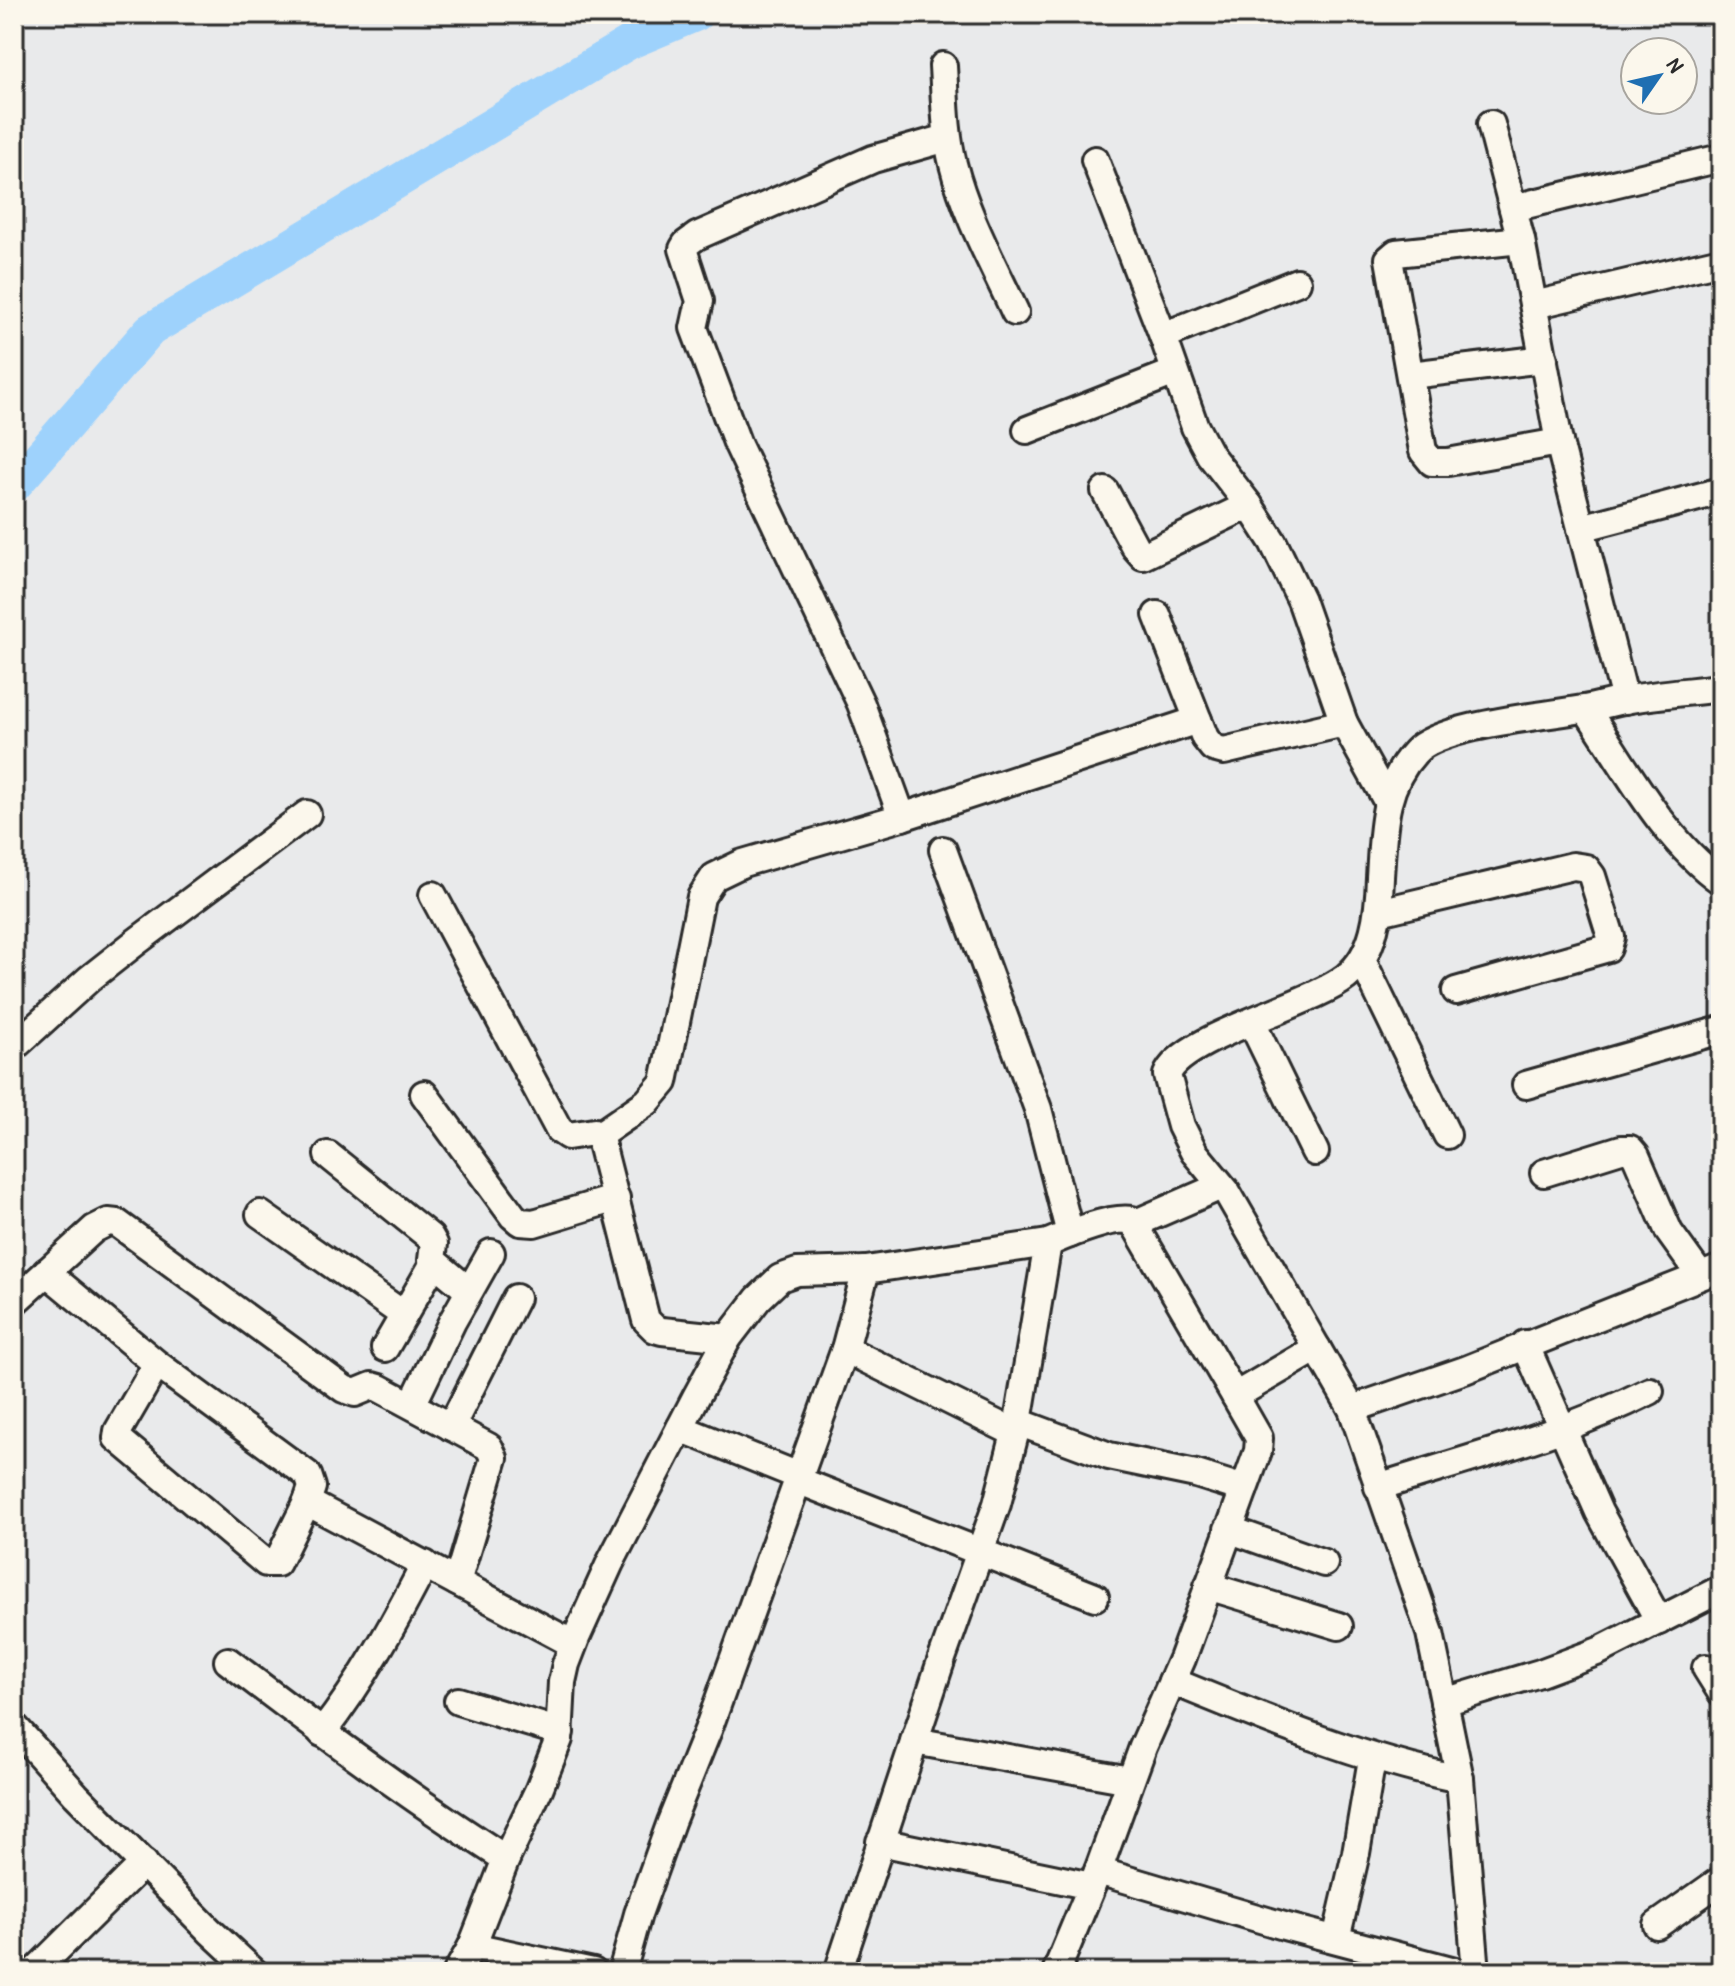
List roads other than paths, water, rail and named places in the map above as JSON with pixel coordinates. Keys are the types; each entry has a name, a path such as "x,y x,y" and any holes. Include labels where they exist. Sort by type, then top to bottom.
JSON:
{"street":[{"path":"943,66 947,138 962,192 1015,312"},
{"path":"1491,124 1521,240 1559,442 1625,700"},
{"path":"902,817 856,692 738,445 694,328 700,301 683,249 697,236 873,159 947,138"},
{"path":"1513,208 1721,158"},
{"path":"1095,160 1195,427 1210,455 1273,542 1301,600 1344,723 1387,801"},
{"path":"1521,240 1390,256 1423,451 1427,460 1448,462 1559,442"},
{"path":"1534,305 1721,261"},
{"path":"1163,336 1297,282"},
{"path":"1410,375 1544,359"},
{"path":"1027,430 1175,372"},
{"path":"1105,491 1143,556 1249,505"},
{"path":"1581,528 1721,491"},
{"path":"1157,615 1198,720 1213,748 1224,751 1344,723"},
{"path":"1476,1972 1460,1779 1430,1633 1352,1409 1221,1186 1201,1164 1181,1126 1167,1075 1173,1063 1197,1046 1335,984 1362,960 1379,912 1381,840 1387,801 1408,760 1426,743 1479,726 1625,700 1721,688"},
{"path":"1586,709 1678,841 1705,870 1721,881"},
{"path":"598,1136 647,1102 664,1082 701,897 714,877 743,863 902,817 1198,720"},
{"path":"14,1047 89,979 307,814"},
{"path":"838,1972 997,1504 1059,1238 1038,1109 943,850"},
{"path":"1379,912 1573,866 1586,868 1592,876 1611,937 1608,948 1456,991"},
{"path":"433,895 555,1124 568,1136 591,1132 602,1143 643,1314 650,1325 662,1331 728,1338"},
{"path":"1362,960 1447,1135"},
{"path":"1252,1023 1315,1152"},
{"path":"1526,1085 1721,1030"},
{"path":"424,1094 520,1222 534,1223 616,1198"},
{"path":"1352,1409 1465,1370 1711,1272 1669,1232 1636,1156 1630,1149 1621,1149 1544,1173"},
{"path":"328,1155 433,1240 430,1257 434,1263 469,1291"},
{"path":"1136,1223 1221,1186"},
{"path":"260,1214 404,1315"},
{"path":"457,1972 472,1946 560,1732 562,1682 573,1644 610,1563 728,1338 758,1299 787,1274 866,1270 1059,1238 1127,1218 1136,1223 1259,1438 1260,1445 1172,1681 1056,1972"},
{"path":"14,1302 94,1229 108,1222 117,1223 344,1389 355,1393 375,1386 489,1447 494,1455 457,1582"},
{"path":"412,1405 491,1253"},
{"path":"385,1348 434,1263"},
{"path":"622,1972 638,1914 708,1730 845,1349 866,1270"},
{"path":"46,1272 157,1364 308,1475 312,1487 307,1502 281,1558 275,1564 269,1565 117,1438 116,1433 157,1364"},
{"path":"451,1427 516,1298"},
{"path":"1525,1344 1599,1512 1659,1621"},
{"path":"1235,1396 1317,1348"},
{"path":"845,1349 1016,1427 1109,1456 1196,1474 1244,1489"},
{"path":"1378,1487 1562,1429 1610,1411 1650,1391"},
{"path":"680,1428 980,1554 1095,1597"},
{"path":"307,1502 573,1644"},
{"path":"1228,1529 1324,1563"},
{"path":"322,1733 349,1699 387,1639 425,1564"},
{"path":"1208,1586 1339,1626"},
{"path":"1444,1702 1568,1663 1721,1589"},
{"path":"228,1661 442,1819 506,1859"},
{"path":"1706,1668 1721,1692"},
{"path":"1172,1681 1372,1759 1460,1779"},
{"path":"458,1701 560,1732"},
{"path":"14,1726 76,1795 254,1972"},
{"path":"914,1741 1130,1780"},
{"path":"1336,1939 1356,1853 1372,1759"},
{"path":"880,1842 1094,1878 1459,1972"},
{"path":"34,1972 144,1863"},
{"path":"1657,1925 1721,1880"},
{"path":"472,1946 593,1972"}],"waterway":[{"path":"14,486 150,330 630,42 697,14"}]}
